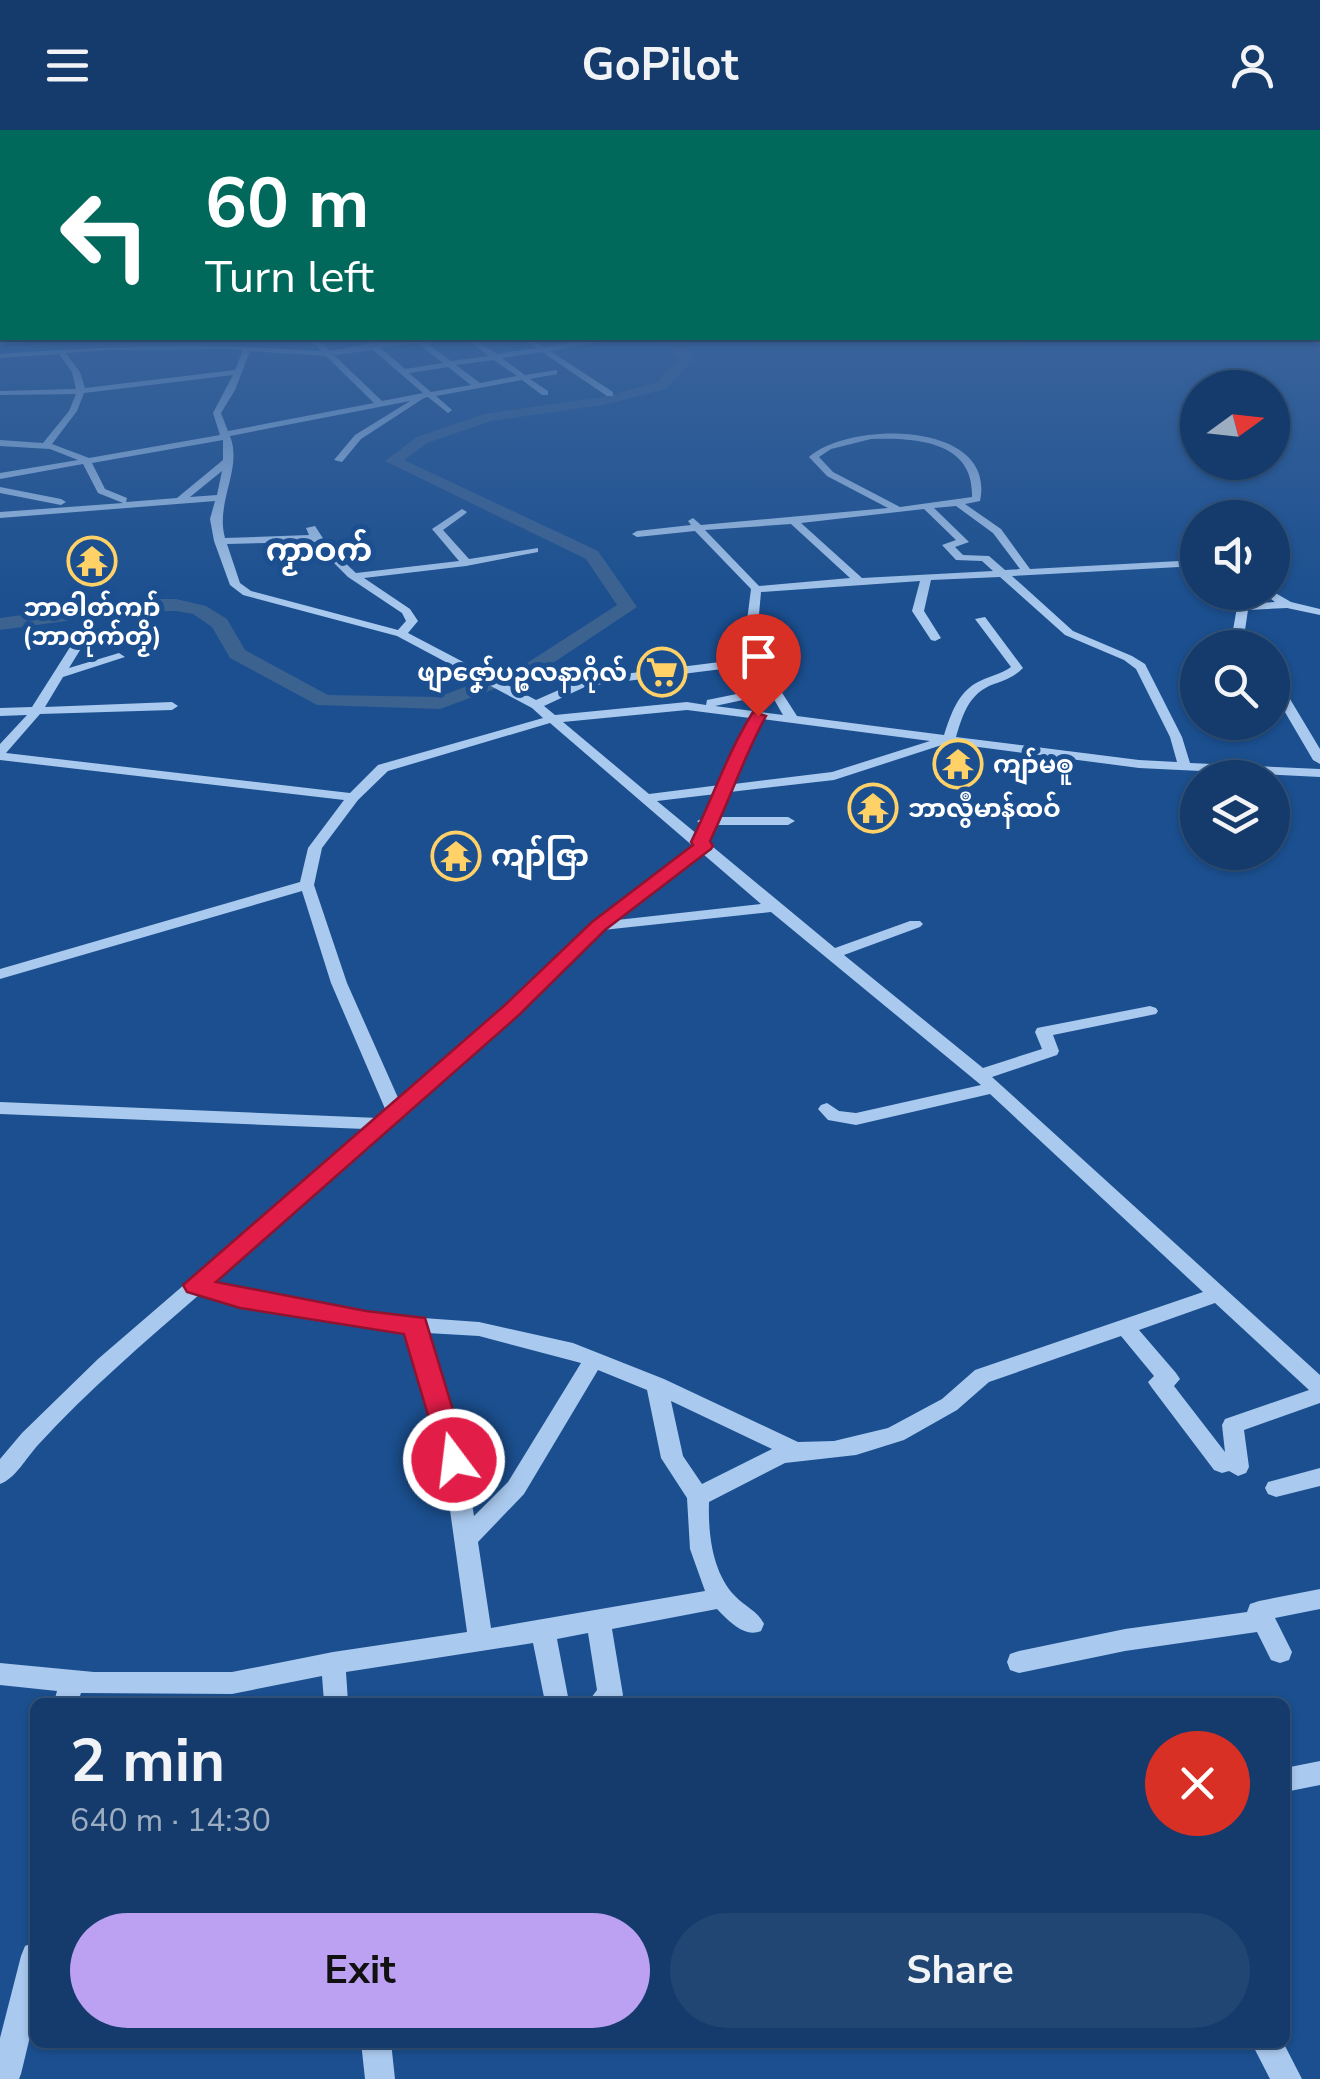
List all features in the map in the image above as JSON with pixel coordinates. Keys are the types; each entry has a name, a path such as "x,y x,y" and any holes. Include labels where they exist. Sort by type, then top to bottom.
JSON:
{"street":[{"path":"46,445 56,430"},
{"path":"223,430 228,461 215,519 235,585 247,594 401,634 536,705 774,908 988,1081 1220,1294 1320,1392 1234,1425 1230,1466 1158,1382 1169,1379 1124,1326"},
{"path":"0,476 258,430"},
{"path":"339,460 369,430"},
{"path":"637,534 693,520 794,520 899,510 977,499 978,480 972,465 948,446 892,434 853,439 820,450 814,457 830,474 899,510"},
{"path":"0,443 46,445 86,460 101,491 139,503"},
{"path":"180,501 228,461"},
{"path":"0,490 80,508"},
{"path":"0,515 220,498"},
{"path":"959,504 997,531 1027,572"},
{"path":"926,506 964,542 948,545 960,558 985,558 1069,633 1141,667 1183,760"},
{"path":"462,512 437,529 466,564"},
{"path":"693,520 708,542 718,545 756,589 751,638 792,719"},
{"path":"794,520 859,581"},
{"path":"219,541 312,533 357,576 406,611 412,622 401,634"},
{"path":"357,576 466,564 534,550"},
{"path":"756,589 1180,564"},
{"path":"926,578 918,611 935,638"},
{"path":"1290,606 1320,612"},
{"path":"948,740 966,695 1017,668 981,618"},
{"path":"0,753 34,714 80,642 61,638"},
{"path":"57,675 120,657"},
{"path":"536,705 584,683 759,660"},
{"path":"388,1118 306,885 315,848 353,797 384,768 552,719 687,706 774,690"},
{"path":"0,712 34,714 172,706"},
{"path":"687,706 1180,765"},
{"path":"1290,709 1320,760"},
{"path":"0,1476 30,1439 93,1377 512,1010 598,926 702,844 728,785 734,759 758,716"},
{"path":"647,798 728,785 834,776 948,740"},
{"path":"0,753 353,797"},
{"path":"1290,771 1320,772"},
{"path":"677,822 788,821"},
{"path":"0,974 306,885"},
{"path":"598,926 774,908"},
{"path":"832,954 915,924"},
{"path":"826,1109 834,1116 856,1119 988,1081 1051,1051 1043,1032 1150,1011"},
{"path":"0,1108 388,1118"},
{"path":"196,1285 240,1299 366,1321 479,1329 573,1351 796,1451"},
{"path":"698,1497 760,1463 796,1451 832,1450 910,1431 958,1400 982,1376 1220,1294"},
{"path":"415,1325 454,1460 480,1640"},
{"path":"466,1539 516,1488 594,1360"},
{"path":"657,1386 672,1458 698,1497 698,1538 722,1598 752,1624"},
{"path":"1276,1488 1320,1477"},
{"path":"0,1674 69,1692 232,1683 333,1662 543,1631 722,1598"},
{"path":"1280,1652 1259,1610 1320,1599"},
{"path":"598,1620 610,1696 607,1698"},
{"path":"1019,1662 1126,1640 1264,1620"},
{"path":"543,1631 556,1698"},
{"path":"333,1662 336,1698"},
{"path":"1290,1779 1320,1772"},
{"path":"0,2074 6,2074 30,1976"},
{"path":"377,2048 380,2079"},
{"path":"1269,2048 1287,2079"}],"waterway":[{"path":"0,624 140,605 176,605 199,610 220,623 237,654 324,701 440,703 531,669 628,607 592,555 393,461 422,440 451,430"}],"place":[{"name":"ဘာဓါတ်ကျာ် (ဘာတိုက်တၟိ)","path":"92,561"},
{"name":"ဖျာဇၞော်ပဉ္စလနာဂိုလ်","path":"662,672"},
{"name":"ကျာ်မၜူ","path":"958,764"},
{"name":"ဘာလွဳမာန်ထဝ်","path":"873,808"},
{"name":"ကျာ်ဇြာ","path":"456,856"}],"district":[{"name":"ကၟာဝက်","path":"319,550"}],"route":[{"path":"454,1460 415,1325 366,1321 240,1299 196,1285 512,1010 598,926 704,846 700,842 728,785 734,759 758,716"}]}
